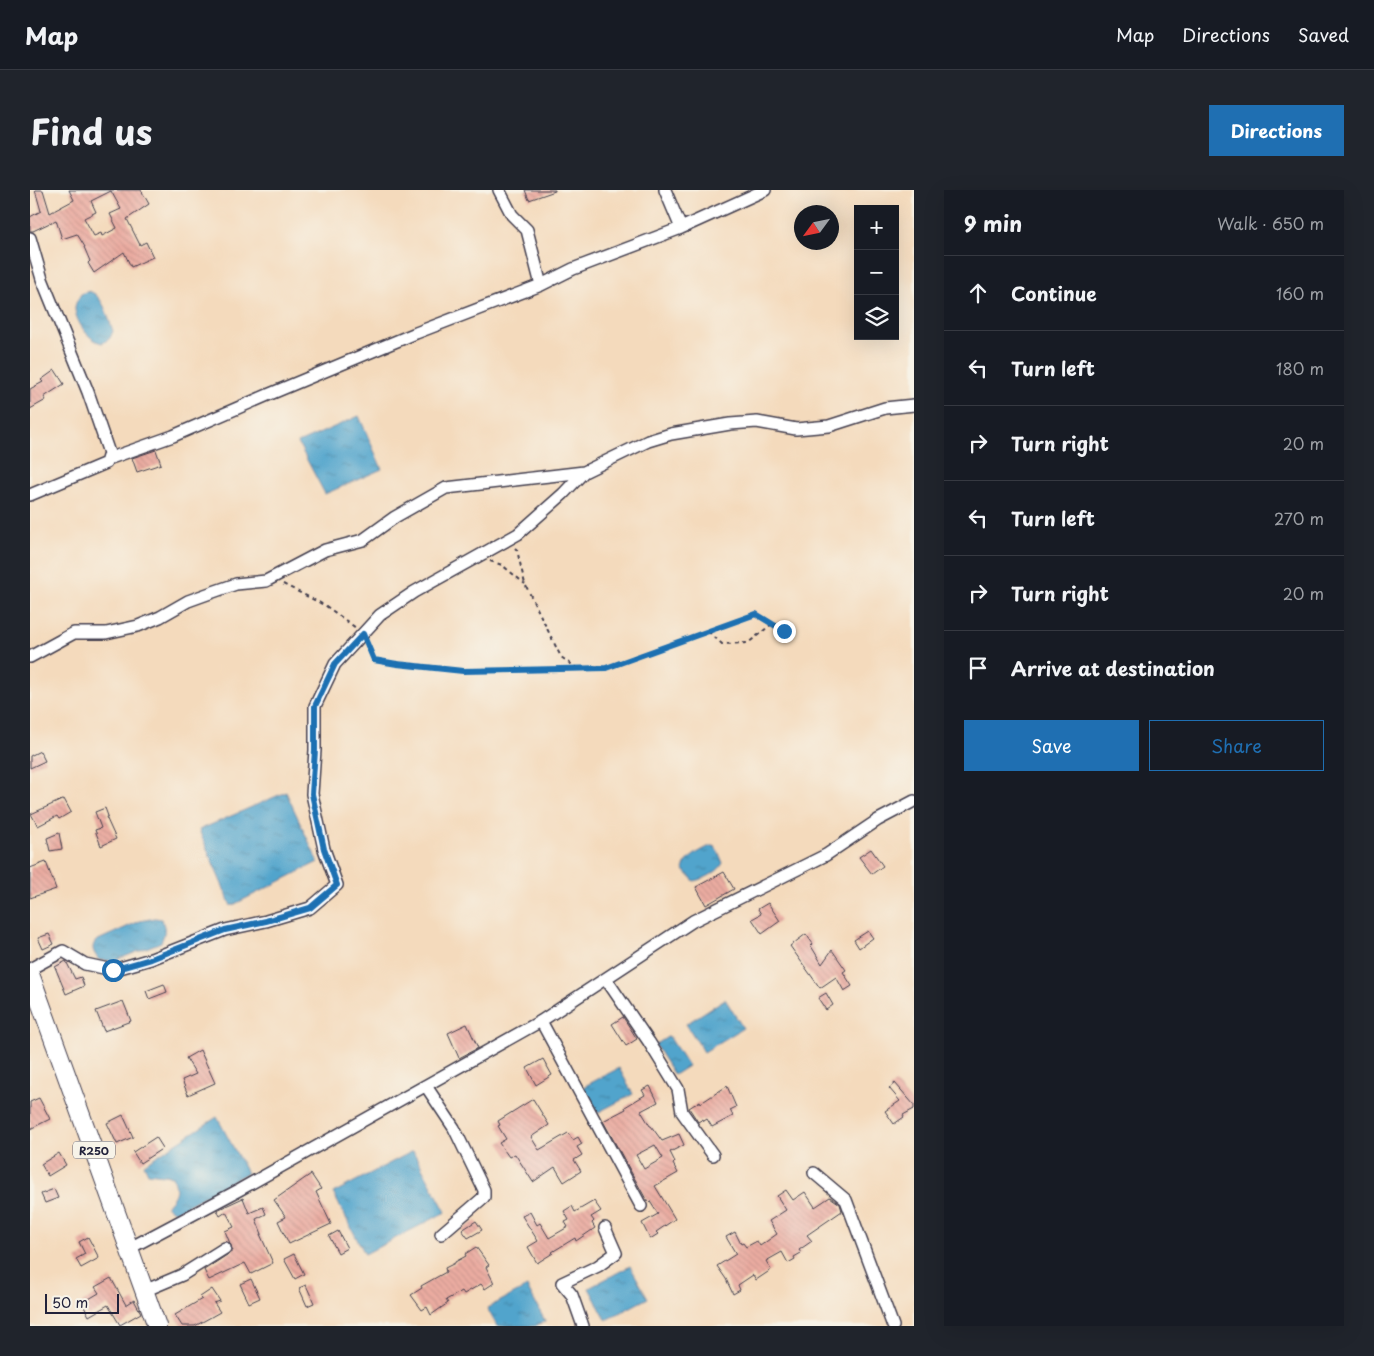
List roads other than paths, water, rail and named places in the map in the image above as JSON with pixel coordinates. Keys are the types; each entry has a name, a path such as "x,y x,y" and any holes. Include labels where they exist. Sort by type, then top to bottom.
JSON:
{"main road":[{"name":"R250","path":"30,974 157,1326"},
{"name":"R250","path":"30,998 114,1238 147,1326"}],"street":[{"path":"499,190 512,215 527,230 542,285"},
{"path":"665,190 681,228"},
{"path":"108,458 173,436 416,333 542,285 573,269 681,228 765,190"},
{"path":"30,238 42,279 88,392 108,453 106,463 30,495"},
{"path":"30,969 63,950 85,964 113,970 151,959 225,930 266,921 310,908 337,885 324,849 312,794 315,706 335,664 380,615 414,592 518,534 548,508 584,472 648,441 671,434 730,424 756,422 796,429 829,426 885,408 914,405"},
{"path":"30,656 74,633 106,633 138,626 196,598 236,584 266,581 325,550 363,540 395,517 446,488 584,472"},
{"path":"128,1249 239,1190 541,1021 693,921 826,856 878,820 914,801"},
{"path":"606,979 678,1089 682,1112 713,1155"},
{"path":"541,1021 641,1206"},
{"path":"426,1086 454,1128 484,1190 484,1197 442,1234"},
{"path":"814,1173 846,1200 893,1326"},
{"path":"583,1326 572,1295 562,1283 598,1266 616,1253 605,1228"},
{"path":"144,1291 182,1275 225,1248"}],"water":[{"path":"89,291 102,302 113,331 110,338 103,343 93,339 84,331 76,314 75,307 78,299 81,294"},
{"path":"359,416 382,469 325,494 298,443"},
{"path":"286,792 318,862 231,906 199,830"},
{"path":"710,846 714,846 718,851 723,863 710,875 694,881 683,869 694,855"},
{"path":"155,918 161,919 164,925 161,942 114,961 99,960 93,950 96,941 140,921"},
{"path":"725,999 743,1028 704,1052 686,1024"},
{"path":"669,1036 688,1066 674,1075 655,1045"},
{"path":"619,1068 633,1094 597,1113 583,1087"},
{"path":"217,1117 247,1173 175,1212 166,1206 172,1199 176,1189 172,1176 148,1173 144,1164"},
{"path":"413,1151 446,1212 365,1254 333,1193"},
{"path":"630,1266 648,1298 606,1320 589,1288"},
{"path":"527,1287 545,1321 535,1326 497,1326 487,1308"}]}
